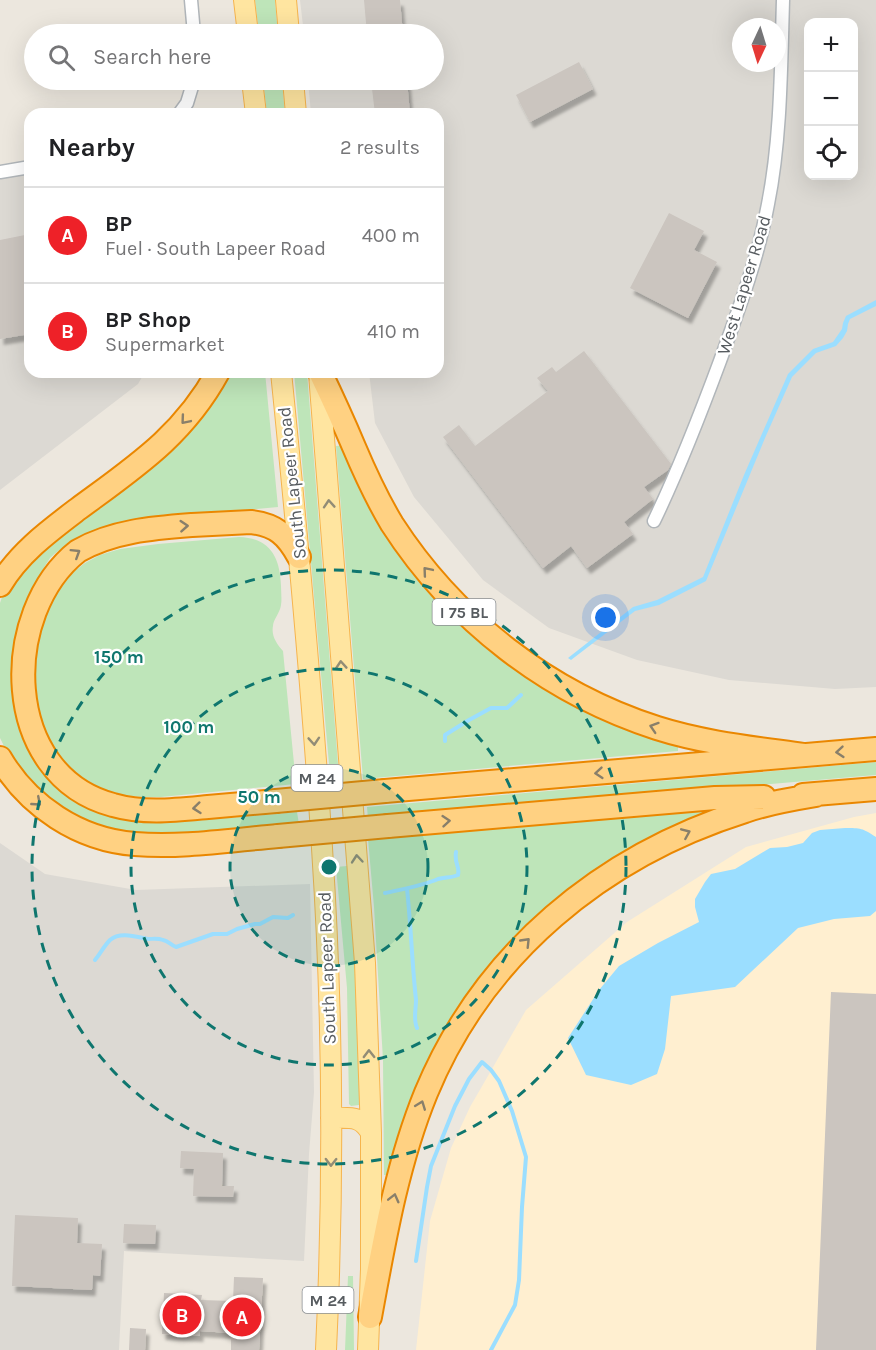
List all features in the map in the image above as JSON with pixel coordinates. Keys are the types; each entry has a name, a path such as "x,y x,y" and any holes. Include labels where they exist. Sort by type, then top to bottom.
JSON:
{"highway":[{"path":"0,585 20,558 46,533 140,463 174,433 200,401 214,378"},
{"name":"I 75 BL","path":"322,378 365,474 391,523 408,548 449,597 496,642 548,678 630,719 711,741 804,755 876,749"},
{"path":"299,557 294,547 274,527 251,522 147,529 106,538 76,552 45,579 33,596 14,645 12,683 15,701 28,737 39,756 72,787 90,797 112,805 157,811 804,755"},
{"path":"0,758 28,794 57,818 94,836 133,844 157,845 715,798 816,795 876,789"},
{"path":"370,1317 397,1184 426,1092 445,1053 469,1013 512,956 561,908 601,879 645,852 725,817 769,804 816,795"}],"main road":[{"path":"244,0 247,24"},
{"path":"286,0 288,24"},
{"path":"253,90 255,108"},
{"path":"294,90 295,108"},
{"name":"South Lapeer Road","path":"282,378 299,557 322,849 329,998 330,1251 326,1350"},
{"name":"South Lapeer Road","path":"319,378 365,963 371,1133 368,1350"},
{"path":"331,1118 360,1120 366,1124 371,1133"}],"street":[{"path":"191,0 193,24"},
{"name":"West Lapeer Road","path":"654,521 706,399 756,257 769,203 776,152 783,0"},
{"path":"184,108 191,90"},
{"path":"0,172 24,168"}],"shaded area":[{"path":"300,0 876,0 876,687 835,689 729,680 637,660 549,628 483,580 414,497 375,423 370,378 444,378 444,108 310,108 309,90 444,90 444,24 303,24"},
{"path":"24,174 24,378 142,378 138,384 0,490 0,178"},
{"path":"876,813 876,1350 416,1350 430,1221 451,1148 470,1107 526,1010 627,922 746,847"},
{"path":"0,843 45,874 136,890 310,884 314,1092 304,1261 124,1251 119,1350 0,1350"}],"green space":[{"path":"255,0 275,0 277,24 258,24"},
{"path":"264,90 283,90 284,108 266,108"},
{"path":"219,378 266,378 278,507 136,520 113,525 80,537 60,550 50,558 34,589 23,624 17,661 18,699 27,735 42,768 66,794 98,813 126,820 154,822 297,812 299,824 165,837 102,829 45,799 7,752 0,738 0,603 14,576"},
{"path":"295,378 307,378 338,764 329,764"},
{"path":"346,445 455,616 678,744 678,751 363,779 336,446"},
{"path":"250,538 266,545 278,566 281,603 273,624 273,633 283,651 296,784 141,797 122,795 102,789 85,780 68,767 55,752 27,690 47,599 72,573 100,555 120,549 158,544"},
{"path":"876,762 876,775 368,819 367,807"},
{"path":"711,808 712,815 517,939 391,1175 384,1175 383,1060 368,839"},
{"path":"347,866 356,971 360,1103 351,1106 349,1104 347,988 336,867"},
{"path":"348,1276 353,1276 354,1350 345,1350"}],"water":[{"path":"876,300 876,306 850,319 847,331 836,346 816,353 792,377 706,581 659,605 635,611 571,660 568,658 633,607 657,600 703,577 788,374 813,349 833,342 842,329 846,316"},
{"path":"861,829 876,837 876,911 870,916 834,919 798,928 735,987 671,996 665,1049 657,1074 631,1085 586,1075 568,1038 599,990 619,966 699,922 695,899 711,874 735,869 770,848 803,843 812,833 820,830"}],"building":[{"path":"364,0 400,0 402,24 366,24"},
{"path":"579,62 593,89 530,122 516,95"},
{"path":"372,90 408,90 409,108 374,108"},
{"path":"669,213 704,231 694,250 717,262 688,318 630,288"},
{"path":"24,235 24,335 0,339 0,240"},
{"path":"584,351 671,464 668,470 644,487 653,499 624,522 633,534 587,568 571,546 543,568 443,437 459,425 475,446 548,391 537,378 552,367 556,372"},
{"path":"831,992 876,994 876,1350 816,1350"},
{"path":"181,1151 223,1153 222,1186 234,1186 233,1197 193,1196 194,1169 180,1168"},
{"path":"15,1215 78,1218 77,1243 102,1244 100,1276 93,1275 92,1290 12,1286"},
{"path":"124,1224 156,1225 155,1244 123,1243"},
{"path":"234,1277 263,1278 259,1350 231,1350 231,1333 200,1331 200,1336 162,1334 164,1293 202,1295 201,1300 233,1301"},
{"path":"130,1328 146,1329 145,1350 129,1350"}],"waterway":[{"path":"445,741 445,735 469,720 491,708 507,708 521,695"},
{"path":"385,893 458,875 456,852"},
{"path":"407,889 417,1028"},
{"path":"95,960 114,937 129,935 159,939 176,947 213,934 227,934 237,929 260,924 273,917 288,918 293,915"},
{"path":"416,1261 431,1166 455,1106 469,1079 482,1062 499,1081 512,1111 526,1157 519,1280 515,1305 491,1350"}],"place":[{"name":"BP Shop","path":"182,1315"},
{"name":"BP","path":"242,1317"}]}
